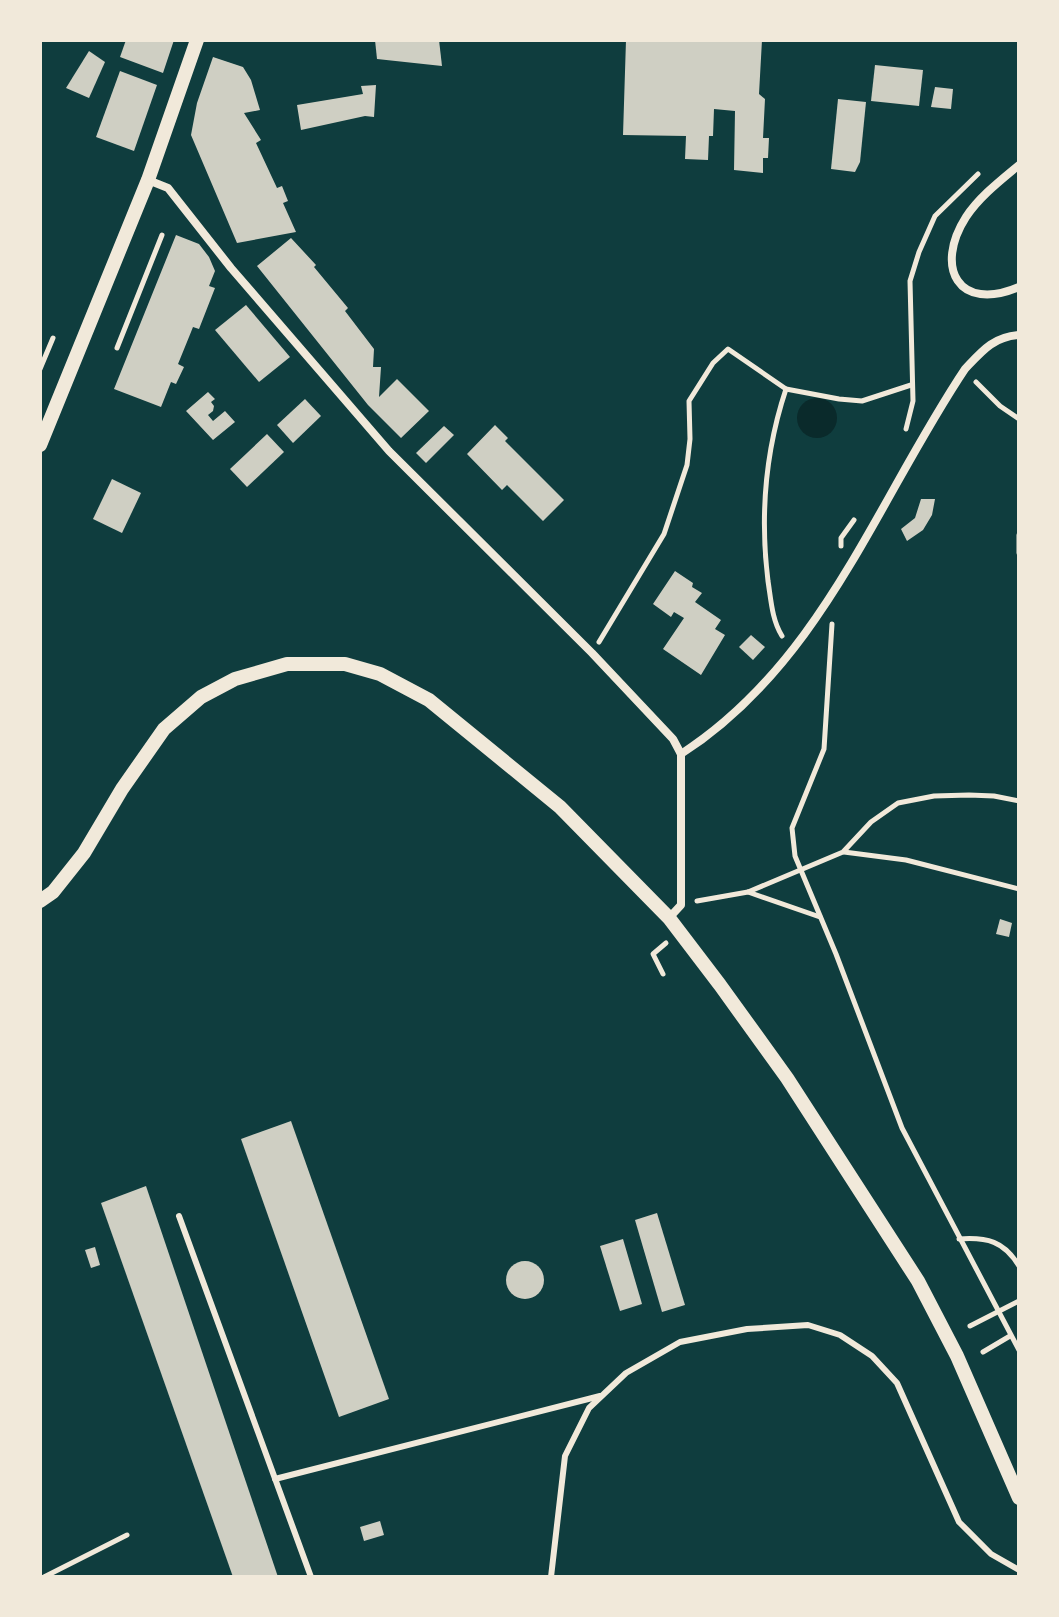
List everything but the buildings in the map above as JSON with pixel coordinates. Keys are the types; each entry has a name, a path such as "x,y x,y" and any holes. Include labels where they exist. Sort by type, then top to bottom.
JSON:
{"street":[{"path":"40,445 148,180 197,40"},
{"path":"1019,165 997,183 966,217 955,244 952,270 962,286 975,294 993,297 1019,287"},
{"path":"148,180 168,188 231,268 389,451 592,653 673,739 681,754 681,905 669,918"},
{"path":"681,754 712,732 771,678 794,650 852,564 965,369 988,345 1004,336 1019,335"},
{"path":"40,901 53,892 84,853 122,789 164,729 201,697 235,679 287,664 345,664 380,674 429,700 560,807 669,918 787,1078 918,1281 957,1356 1019,1498"}],"lane":[{"path":"179,1216 311,1577"},
{"path":"551,1577 565,1456 589,1408 626,1373 680,1342 747,1329 808,1325 840,1335 872,1356 897,1383 959,1522 991,1554 1019,1570"},
{"path":"275,1479 603,1395"}],"path":[{"path":"117,348 162,235"},
{"path":"40,369 53,338"},
{"path":"592,653 664,534 687,465 689,401 713,363 728,349 786,389 862,401 911,385"},
{"path":"965,369 1000,406 1019,419"},
{"path":"786,389 770,447 764,521 765,554 772,609 779,632 794,650"},
{"path":"1019,535 1019,553"},
{"path":"832,619 824,749 792,828 792,842 902,1128 1019,1350"},
{"path":"681,905 748,892 843,852 871,822 898,803 934,796 994,796 1019,801"},
{"path":"843,852 906,860 1019,889"},
{"path":"748,892 821,918"},
{"path":"663,974 653,954 667,943"},
{"path":"959,1239 995,1240 1010,1251 1019,1266"},
{"path":"970,1326 1019,1301"},
{"path":"983,1352 1010,1336"},
{"path":"44,1577 59,1574 127,1535"}],"water":[{"path":"817,398 831,404 837,418 831,432 817,438 803,432 797,418 803,404"}]}
